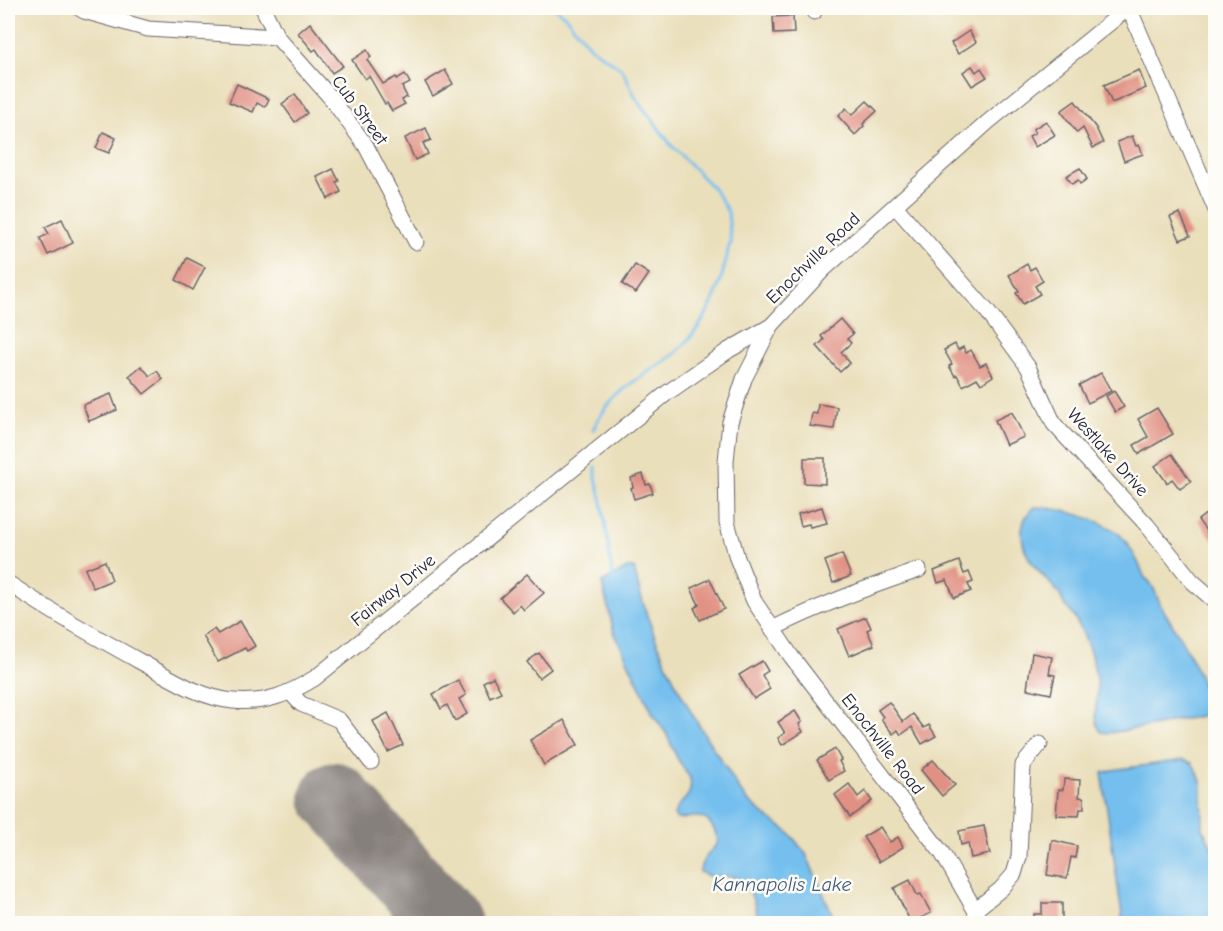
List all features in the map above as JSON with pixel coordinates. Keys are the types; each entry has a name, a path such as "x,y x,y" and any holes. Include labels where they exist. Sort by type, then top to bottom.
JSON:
{"street":[{"path":"79,8 148,29 277,38"},
{"name":"Cub Street","path":"263,8 277,38 331,98 366,146 416,242"},
{"path":"1128,8 1215,210"},
{"name":"Enochville Road","path":"978,917 942,853 791,656 754,602 737,558 727,522 726,461 730,422 744,379 771,326 824,270 988,122 1128,8"},
{"name":"Westlake Drive","path":"895,206 994,320 1028,367 1054,424 1147,525 1192,581 1215,602"},
{"name":"Fairway Drive","path":"8,583 56,615 198,693 233,701 263,700 291,693 315,678 667,393 729,350 771,326"},
{"path":"772,629 857,591 919,570"},
{"path":"291,693 301,704 339,720 371,762"},
{"path":"978,917 1014,873 1019,857 1023,765 1040,744"}],"water":[{"path":"1035,507 1056,509 1090,519 1111,528 1123,538 1192,659 1204,690 1207,703 1206,714 1163,724 1109,733 1101,732 1096,720 1097,682 1086,641 1074,616 1065,606 1057,591 1033,565 1024,546 1023,525 1029,512"},
{"name":"Kannapolis Lake","path":"627,568 634,568 649,621 659,646 696,720 739,790 760,812 788,832 805,852 836,923 759,923 753,898 745,884 732,877 711,876 700,872 704,859 718,842 716,833 705,819 694,817 677,819 674,815 690,791 690,778 653,714 614,632 602,583"},
{"path":"1184,760 1192,763 1202,785 1203,829 1215,853 1215,923 1123,923 1102,773"}],"building":[{"path":"793,16 794,33 774,34 773,17"},
{"path":"310,23 343,66 332,73 316,49 313,51 298,33"},
{"path":"969,31 976,42 958,54 951,43"},
{"path":"367,50 371,57 367,60 383,84 405,74 410,83 402,87 407,97 402,100 405,104 392,111 387,103 385,104 369,76 365,79 352,60"},
{"path":"972,66 976,72 981,68 987,77 972,86 963,72"},
{"path":"445,70 453,84 433,96 425,82"},
{"path":"1139,70 1146,88 1112,103 1104,85"},
{"path":"237,84 269,99 265,107 257,103 253,112 229,102"},
{"path":"295,94 307,113 295,122 282,104"},
{"path":"867,101 877,111 855,135 838,116 846,108 852,115"},
{"path":"1075,101 1096,128 1103,143 1093,148 1083,128 1077,133 1061,111"},
{"path":"1046,121 1055,135 1035,147 1029,136 1035,133 1033,129"},
{"path":"426,128 431,140 423,143 428,154 415,160 405,138"},
{"path":"103,132 116,138 109,153 96,148"},
{"path":"1132,136 1136,146 1139,145 1143,154 1124,161 1117,142"},
{"path":"1080,168 1087,179 1080,184 1078,180 1072,184 1066,176"},
{"path":"333,169 341,192 328,199 317,177"},
{"path":"1180,213 1190,236 1180,240 1170,217"},
{"path":"62,219 73,243 48,255 40,238 49,234 45,227"},
{"path":"187,258 205,267 193,290 176,280"},
{"path":"1027,264 1030,270 1035,267 1043,281 1035,286 1040,294 1023,304 1016,293 1019,291 1009,275"},
{"path":"635,265 649,274 636,293 622,284"},
{"path":"840,319 853,334 847,339 851,343 841,352 850,363 840,372 817,346 824,340 821,336"},
{"path":"955,344 958,350 963,347 966,353 971,350 980,366 986,363 993,376 981,384 977,378 963,386 949,366 952,364 944,350"},
{"path":"141,366 150,376 157,371 163,379 144,394 129,376"},
{"path":"1101,373 1111,391 1088,403 1079,385"},
{"path":"1114,391 1124,407 1115,412 1106,396"},
{"path":"111,394 117,410 89,421 83,405"},
{"path":"818,404 837,407 834,429 810,426 812,413 817,414"},
{"path":"1157,408 1173,434 1139,454 1134,445 1148,437 1138,419"},
{"path":"1012,412 1024,437 1006,445 995,420"},
{"path":"1172,454 1191,481 1180,489 1172,479 1167,483 1155,466"},
{"path":"804,458 825,458 825,484 804,483"},
{"path":"643,474 646,485 650,484 653,493 634,499 631,478"},
{"path":"822,507 827,523 810,527 809,524 801,526 798,514"},
{"path":"1215,507 1215,543 1198,520"},
{"path":"842,554 851,576 833,583 825,561"},
{"path":"105,561 112,580 93,588 85,569"},
{"path":"959,561 964,574 969,572 973,582 968,584 971,591 954,598 947,580 938,583 934,571"},
{"path":"527,574 544,593 524,610 520,605 513,612 500,598"},
{"path":"710,579 724,609 700,620 694,608 699,605 691,588"},
{"path":"866,617 871,628 867,630 874,645 849,656 838,629"},
{"path":"240,621 255,646 247,651 245,648 218,662 203,636 214,629 218,634"},
{"path":"539,653 551,669 539,678 527,662"},
{"path":"1032,653 1052,657 1049,674 1055,675 1051,694 1027,689"},
{"path":"762,661 768,671 762,675 770,689 754,699 739,675"},
{"path":"493,677 501,692 490,697 483,682"},
{"path":"458,680 466,695 459,699 467,714 455,721 447,705 441,709 433,694"},
{"path":"889,702 903,722 913,714 924,728 929,725 936,736 922,744 912,727 901,735 898,730 893,734 881,719 883,717 878,710"},
{"path":"795,711 802,722 799,724 803,732 782,745 778,738 785,733 778,722"},
{"path":"388,713 403,745 388,752 373,721"},
{"path":"564,720 578,745 544,765 530,740"},
{"path":"835,749 844,771 829,780 817,760"},
{"path":"933,760 955,785 942,796 921,770"},
{"path":"1064,779 1080,780 1079,797 1084,798 1084,809 1080,809 1079,816 1056,815 1058,790 1063,790"},
{"path":"849,784 858,797 865,791 872,801 850,817 835,795"},
{"path":"984,826 990,854 971,858 968,843 961,845 959,831"},
{"path":"880,827 890,842 898,837 903,847 879,862 863,837"},
{"path":"1052,840 1077,846 1075,858 1071,857 1067,878 1047,875"},
{"path":"910,880 917,895 921,894 931,913 911,923 894,888"},
{"path":"1042,903 1062,903 1062,924 1035,924 1034,914 1042,914"}],"waterway":[{"path":"555,8 566,17 590,47 622,69 636,98 671,145 714,189 728,212 731,244 713,302 699,326 676,353 620,393 601,414 593,430"},
{"path":"596,467 613,579"}],"runway":[{"path":"335,797 447,924"}]}
